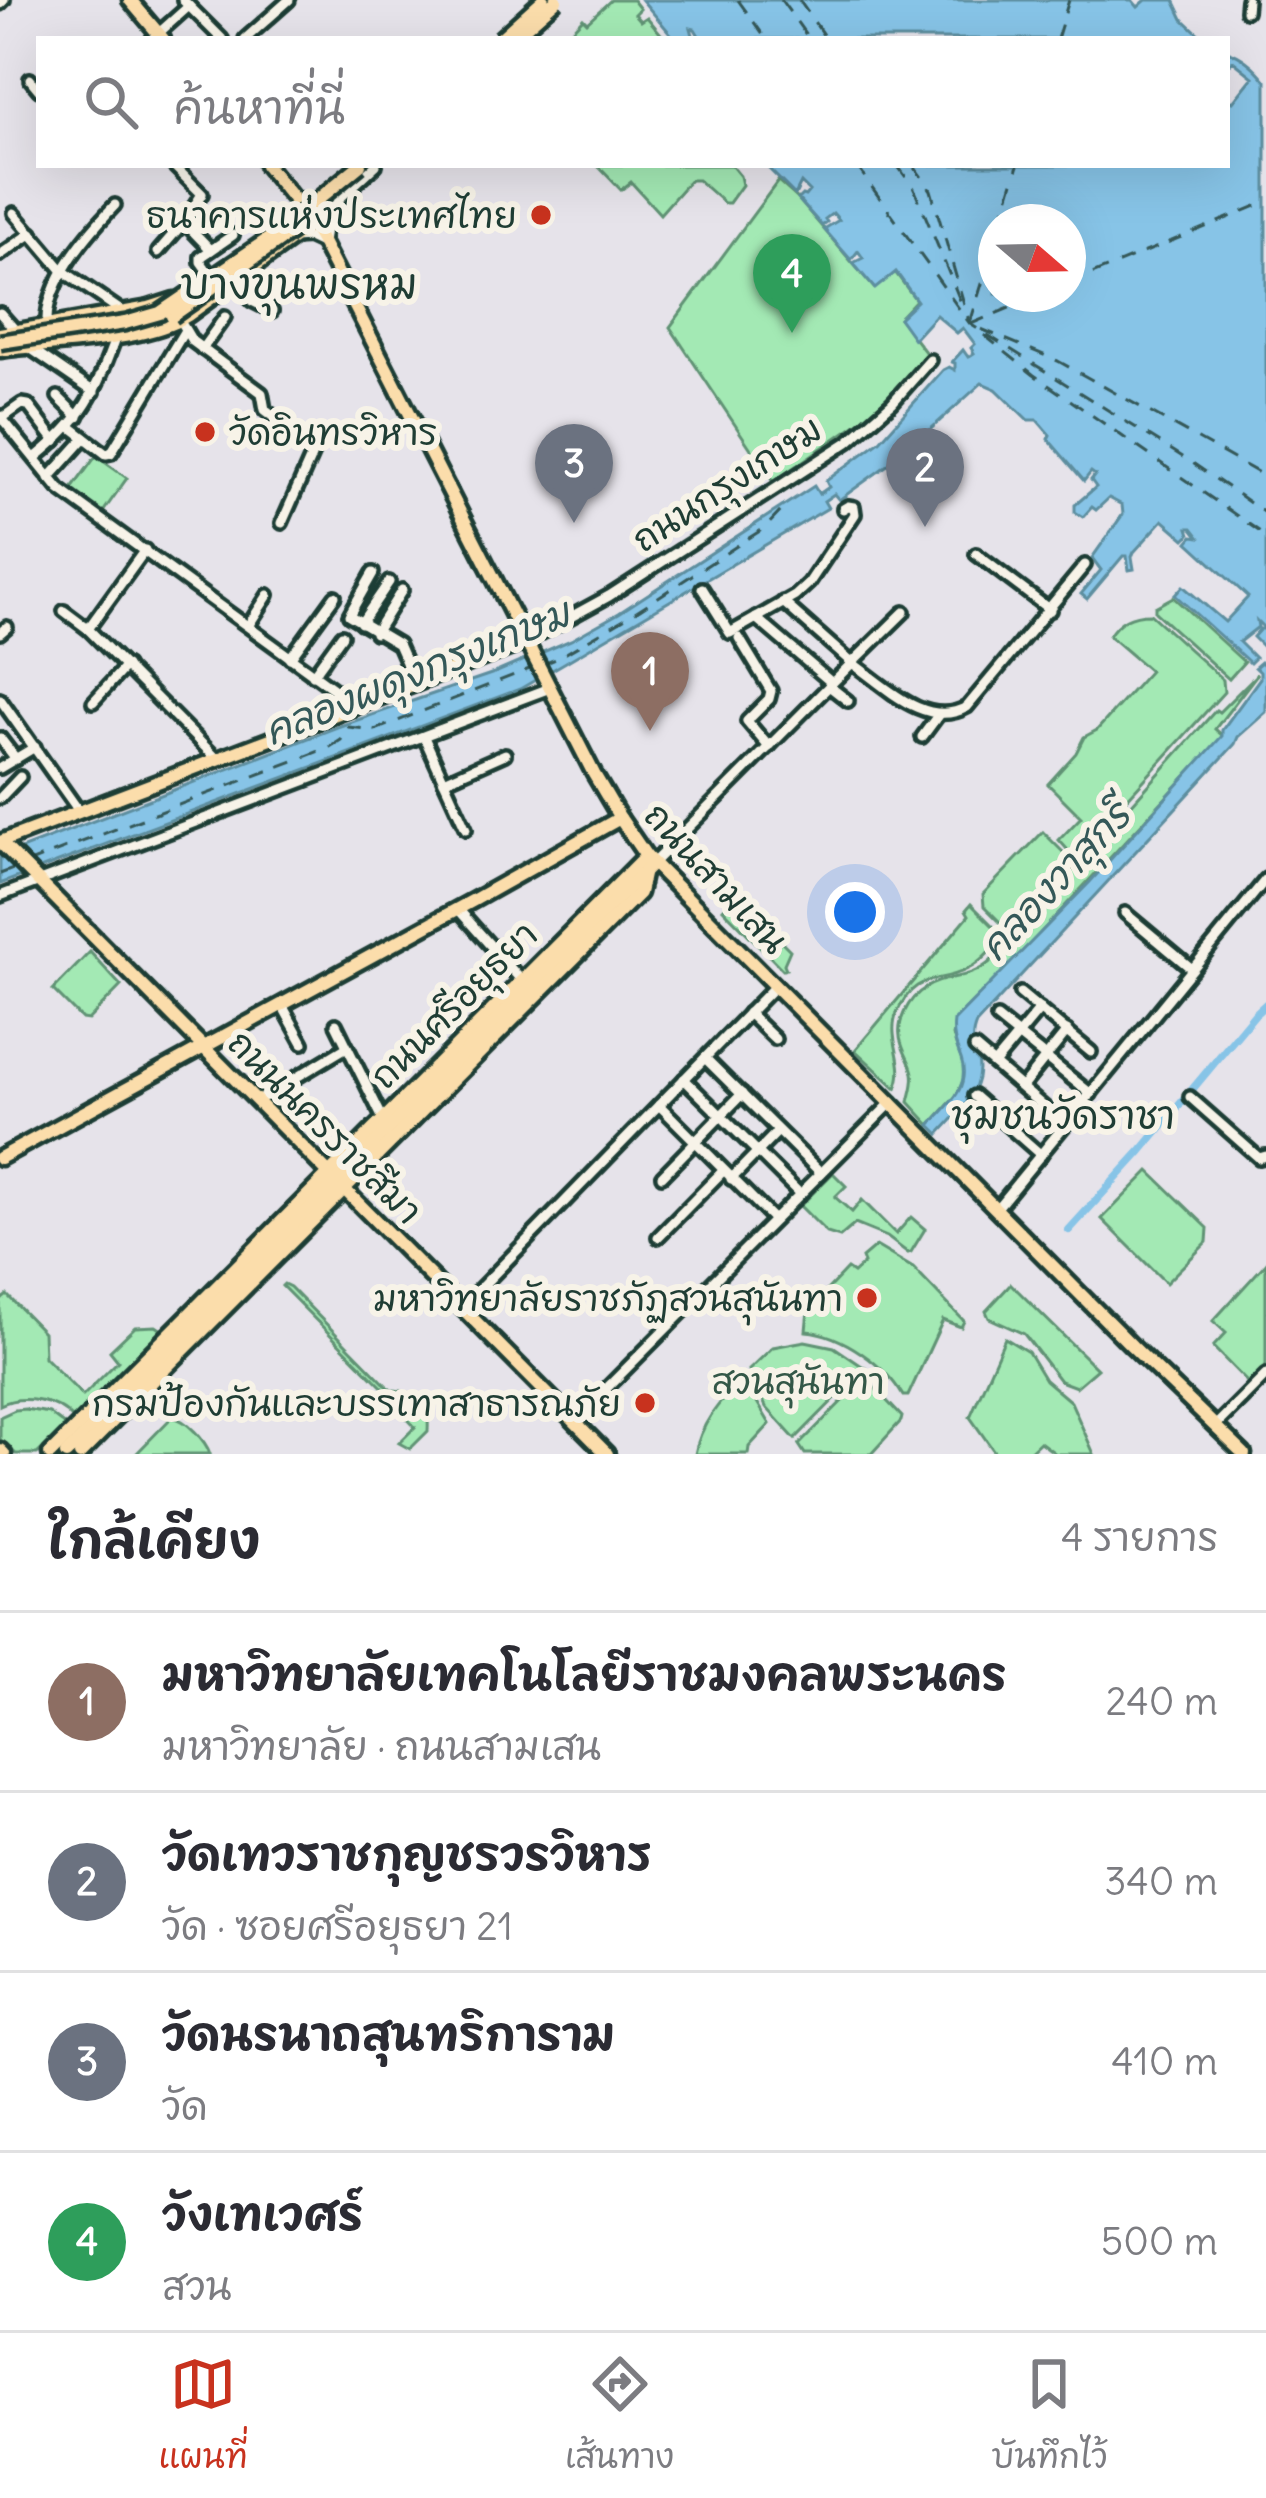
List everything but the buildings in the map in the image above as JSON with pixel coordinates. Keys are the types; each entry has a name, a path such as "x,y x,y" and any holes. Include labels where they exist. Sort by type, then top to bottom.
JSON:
{"main road":[{"path":"130,0 157,36"},
{"path":"501,36 542,0"},
{"path":"516,36 556,0"},
{"name":"ถนนสามเสน","path":"269,168 308,205 312,224 527,646 647,864 1244,1454"},
{"path":"3,344 124,323 173,307 306,212 354,168"},
{"path":"178,323 185,309 285,238 370,168"},
{"path":"3,344 16,332 171,302 308,205"},
{"path":"288,222 293,239"},
{"path":"3,344 30,348 178,323 312,224"},
{"path":"3,344 178,323"},
{"name":"ถนนกรุงเกษม","path":"2,844 79,811 527,646"},
{"path":"0,1158 620,818"},
{"name":"ถนนนครราชสีมา","path":"2,844 608,1454"},
{"name":"ถนนศรีอยุธยา","path":"73,1453 78,1433 473,1043 522,981 647,864"},
{"name":"ถนนศรีอยุธยา","path":"73,1453 473,1043 639,893 647,864"},
{"name":"ถนนศรีอยุธยา","path":"547,976 551,957"},
{"name":"ถนนศรีอยุธยา","path":"243,1282 279,1230"},
{"name":"ถนนศรีอยุธยา","path":"50,1454 150,1377"}],"street":[{"path":"248,36 289,0"},
{"path":"159,36 186,3 219,36"},
{"path":"501,36 536,3 544,12 516,36"},
{"path":"30,79 36,86"},
{"path":"158,253 202,194 176,168"},
{"path":"308,205 353,168"},
{"path":"312,224 371,168"},
{"path":"288,222 293,204 290,193"},
{"path":"47,326 47,311 63,272 115,205"},
{"path":"293,239 308,237 323,244 327,210"},
{"path":"14,213 63,272 124,313"},
{"path":"184,222 211,250"},
{"path":"0,255 32,233"},
{"path":"211,276 200,260 233,235"},
{"path":"236,280 252,301 272,311"},
{"path":"0,313 16,332"},
{"path":"202,349 225,317"},
{"path":"71,427 111,453 178,323 192,341 262,393 265,410 316,448 282,523"},
{"path":"36,458 78,417 94,392 116,336"},
{"path":"30,348 94,392"},
{"name":"ถนนกรุงเกษม","path":"527,646 848,442 892,404 931,360"},
{"path":"58,397 78,417"},
{"path":"55,442 28,405 1,417 49,478 73,500 357,707"},
{"path":"49,478 85,438"},
{"path":"702,588 730,633 809,583 855,514 854,507 843,508"},
{"path":"88,628 145,550"},
{"path":"976,554 1050,610"},
{"path":"783,602 852,663 911,705 939,714 957,712 967,707 1085,566"},
{"path":"373,573 348,613 398,644 416,685"},
{"path":"361,623 388,582"},
{"path":"375,633 402,590"},
{"path":"248,626 268,595"},
{"path":"290,658 335,596"},
{"path":"64,611 88,628 217,759"},
{"name":"ถนนศรีอยุธยา","path":"647,864 904,612"},
{"path":"756,618 848,701"},
{"path":"313,675 342,635"},
{"path":"739,638 771,692 747,721 769,747"},
{"path":"93,702 126,666"},
{"path":"0,896 34,877 424,737 548,685"},
{"path":"0,699 79,811"},
{"path":"922,737 939,714"},
{"path":"424,737 466,829"},
{"path":"0,738 16,758"},
{"path":"0,768 34,747"},
{"path":"444,782 505,754"},
{"path":"0,798 20,777"},
{"path":"997,1208 1266,879"},
{"path":"458,909 522,981"},
{"path":"1125,913 1192,970"},
{"path":"461,1307 775,986"},
{"path":"1020,993 1091,1052"},
{"path":"282,1005 303,1043"},
{"path":"994,1064 1040,1009"},
{"path":"748,1013 775,1039"},
{"path":"997,1018 1091,1094"},
{"path":"336,1024 389,1127"},
{"path":"1022,1087 1066,1031"},
{"path":"257,1101 347,1047"},
{"path":"975,1048 1065,1125"},
{"path":"705,1058 821,1173"},
{"path":"684,1079 800,1194"},
{"path":"662,1176 742,1094"},
{"path":"974,1096 1041,1155"},
{"path":"1190,1096 1259,1158 1266,1156"},
{"path":"575,1420 892,1102"},
{"path":"659,1105 774,1220"},
{"path":"658,1238 778,1131"},
{"path":"1215,1426 1266,1375"}],"green space":[{"path":"611,0 633,0 640,9 635,14 641,21 647,17 663,36 566,36 583,18 587,22"},
{"path":"600,168 733,168 742,185 724,203 698,180 690,180 660,214 631,182 621,190"},
{"path":"778,181 874,288 895,272 916,300 899,318 929,357 865,418 773,482 670,327"},
{"path":"96,456 127,478 101,515 69,493"},
{"path":"1173,597 1244,662 1229,679 1155,612 1155,607"},
{"path":"1150,614 1223,680 1224,692 1074,857 1059,840 1081,817 1048,784 1084,737 1097,730 1150,671 1109,636 1127,619"},
{"path":"1257,674 1215,729 1223,736 959,1016 953,1036 964,1079 956,1096 930,1125 909,1102 913,1077 900,1029 909,1005 927,987 990,962 1216,710"},
{"path":"1043,832 1068,864 1008,930 984,906 983,894"},
{"path":"740,891 748,900 743,906 763,926 769,920 785,936 781,941 790,950 786,969 723,909"},
{"path":"971,904 1003,936 973,966 920,984 904,999 894,1023 900,1070 896,1088 855,1050 969,915 966,910"},
{"path":"90,952 121,986 88,1020 53,990"},
{"path":"1149,1171 1208,1228 1207,1242 1166,1283 1102,1219"},
{"path":"833,1173 846,1186 835,1197 852,1212 862,1200 896,1234 911,1217 925,1229 911,1252 855,1224 840,1237 827,1233 800,1206"},
{"path":"876,1246 913,1268 964,1321 961,1327 943,1320 908,1396 861,1353 834,1338 806,1331 808,1310 847,1269 853,1273 864,1263 862,1258"},
{"path":"1266,1263 1266,1367 1248,1383 1213,1347 1226,1333 1213,1321"},
{"path":"284,1284 391,1390 421,1400 428,1431 410,1449 399,1443 415,1427 400,1411 403,1408"},
{"path":"1011,1284 1097,1369 1076,1387 1060,1381 1024,1334 989,1318 986,1311"},
{"path":"7,1295 43,1332 44,1357 83,1396 118,1361 110,1351 135,1327 162,1330 73,1419 58,1407 38,1401 0,1405 0,1301"},
{"path":"1005,1338 1028,1352 1045,1380 1071,1402 1094,1454 1056,1454 1040,1442 1027,1454 996,1454 970,1417"},
{"name":"สวนสุนันทา","path":"805,1341 834,1347 865,1368 795,1439 766,1407 749,1370 773,1347"},
{"path":"742,1377 770,1424 748,1454 695,1454 707,1422"},
{"path":"869,1382 901,1421 871,1454 805,1454 799,1445"},
{"path":"25,1409 49,1413 66,1426 37,1454 16,1454 0,1439 0,1417"},
{"path":"172,1417 195,1431 210,1454 136,1454"}],"water":[{"path":"642,0 1132,0 1138,7 1146,0 1174,0 1183,19 1201,36 699,36 691,28 692,36 672,36"},
{"path":"1230,52 1266,81 1266,646 1253,637 1265,629 1257,621 1258,627 1239,642 1255,658 1250,663 1175,595 1183,586 1225,622 1248,597 1188,542 1199,537 1192,528 1185,539 1163,520 1134,552 1134,569 1129,570 1127,556 1123,556 1087,599 1081,594 1101,570 1092,558 1123,514 1122,505 1109,498 1083,517 1075,512 1075,505 1096,487 1091,480 1095,475 1091,472 1084,481 1037,420 1028,420 996,389 982,383 904,453 839,500 834,494 824,501 828,508 520,689 0,884 0,857 337,727 497,672 571,640 814,486 819,494 829,487 826,481 880,441 943,370 955,370 952,362 963,350 968,357 974,353 975,344 963,328 957,333 936,315 914,339 899,318 917,301 896,272 875,289 853,263 863,258 858,251 851,260 824,229 839,220 833,213 822,226 798,199 809,191 801,183 795,195 768,168 1230,168 1230,100 1253,77 1233,61 1230,64"},
{"name":"คลองวาสุกรี","path":"1261,662 1266,667 1266,712 976,1024 975,1089 939,1134 930,1125 956,1095 963,1079 954,1021 1090,882 1222,736 1260,678 1255,667"}],"waterway":[{"path":"1069,1230 1266,1004"}],"ferry route":[{"path":"738,0 764,36"},
{"path":"781,0 807,36"},
{"path":"799,0 824,36"},
{"path":"1058,36 1069,0"},
{"path":"858,168 970,324 1266,514"},
{"path":"899,168 914,188 964,310"},
{"path":"915,168 931,190 969,321"},
{"path":"1006,204 1017,168"},
{"path":"1086,277 1266,202"},
{"path":"970,323 978,297"},
{"path":"971,324 1000,312"},
{"path":"981,329 1058,361 1266,477"},
{"path":"984,335 1266,536"},
{"path":"541,665 629,616 766,527 781,511"},
{"path":"27,863 330,747 348,727 375,730 532,668"},
{"path":"0,874 18,867"}],"place":[{"name":"ธนาคารแห่งประเทศไทย","path":"541,215"},
{"name":"วังเทเวศร์","path":"792,333"},
{"name":"วัดอินทรวิหาร","path":"205,432"},
{"name":"วัดนรนาถสุนทริการาม","path":"574,523"},
{"name":"วัดเทวราชกุญชรวรวิหาร","path":"925,527"},
{"name":"มหาวิทยาลัยเทคโนโลยีราชมงคลพระนคร","path":"650,731"},
{"name":"มหาวิทยาลัยราชภัฏสวนสุนันทา","path":"867,1298"},
{"name":"กรมป้องกันและบรรเทาสาธารณภัย","path":"645,1403"}],"district":[{"name":"บางขุนพรหม","path":"299,284"},
{"name":"ชุมชนวัดราชา","path":"1063,1115"}],"water label":[{"name":"คลองผดุงกรุงเกษม","path":"417,672"}]}
